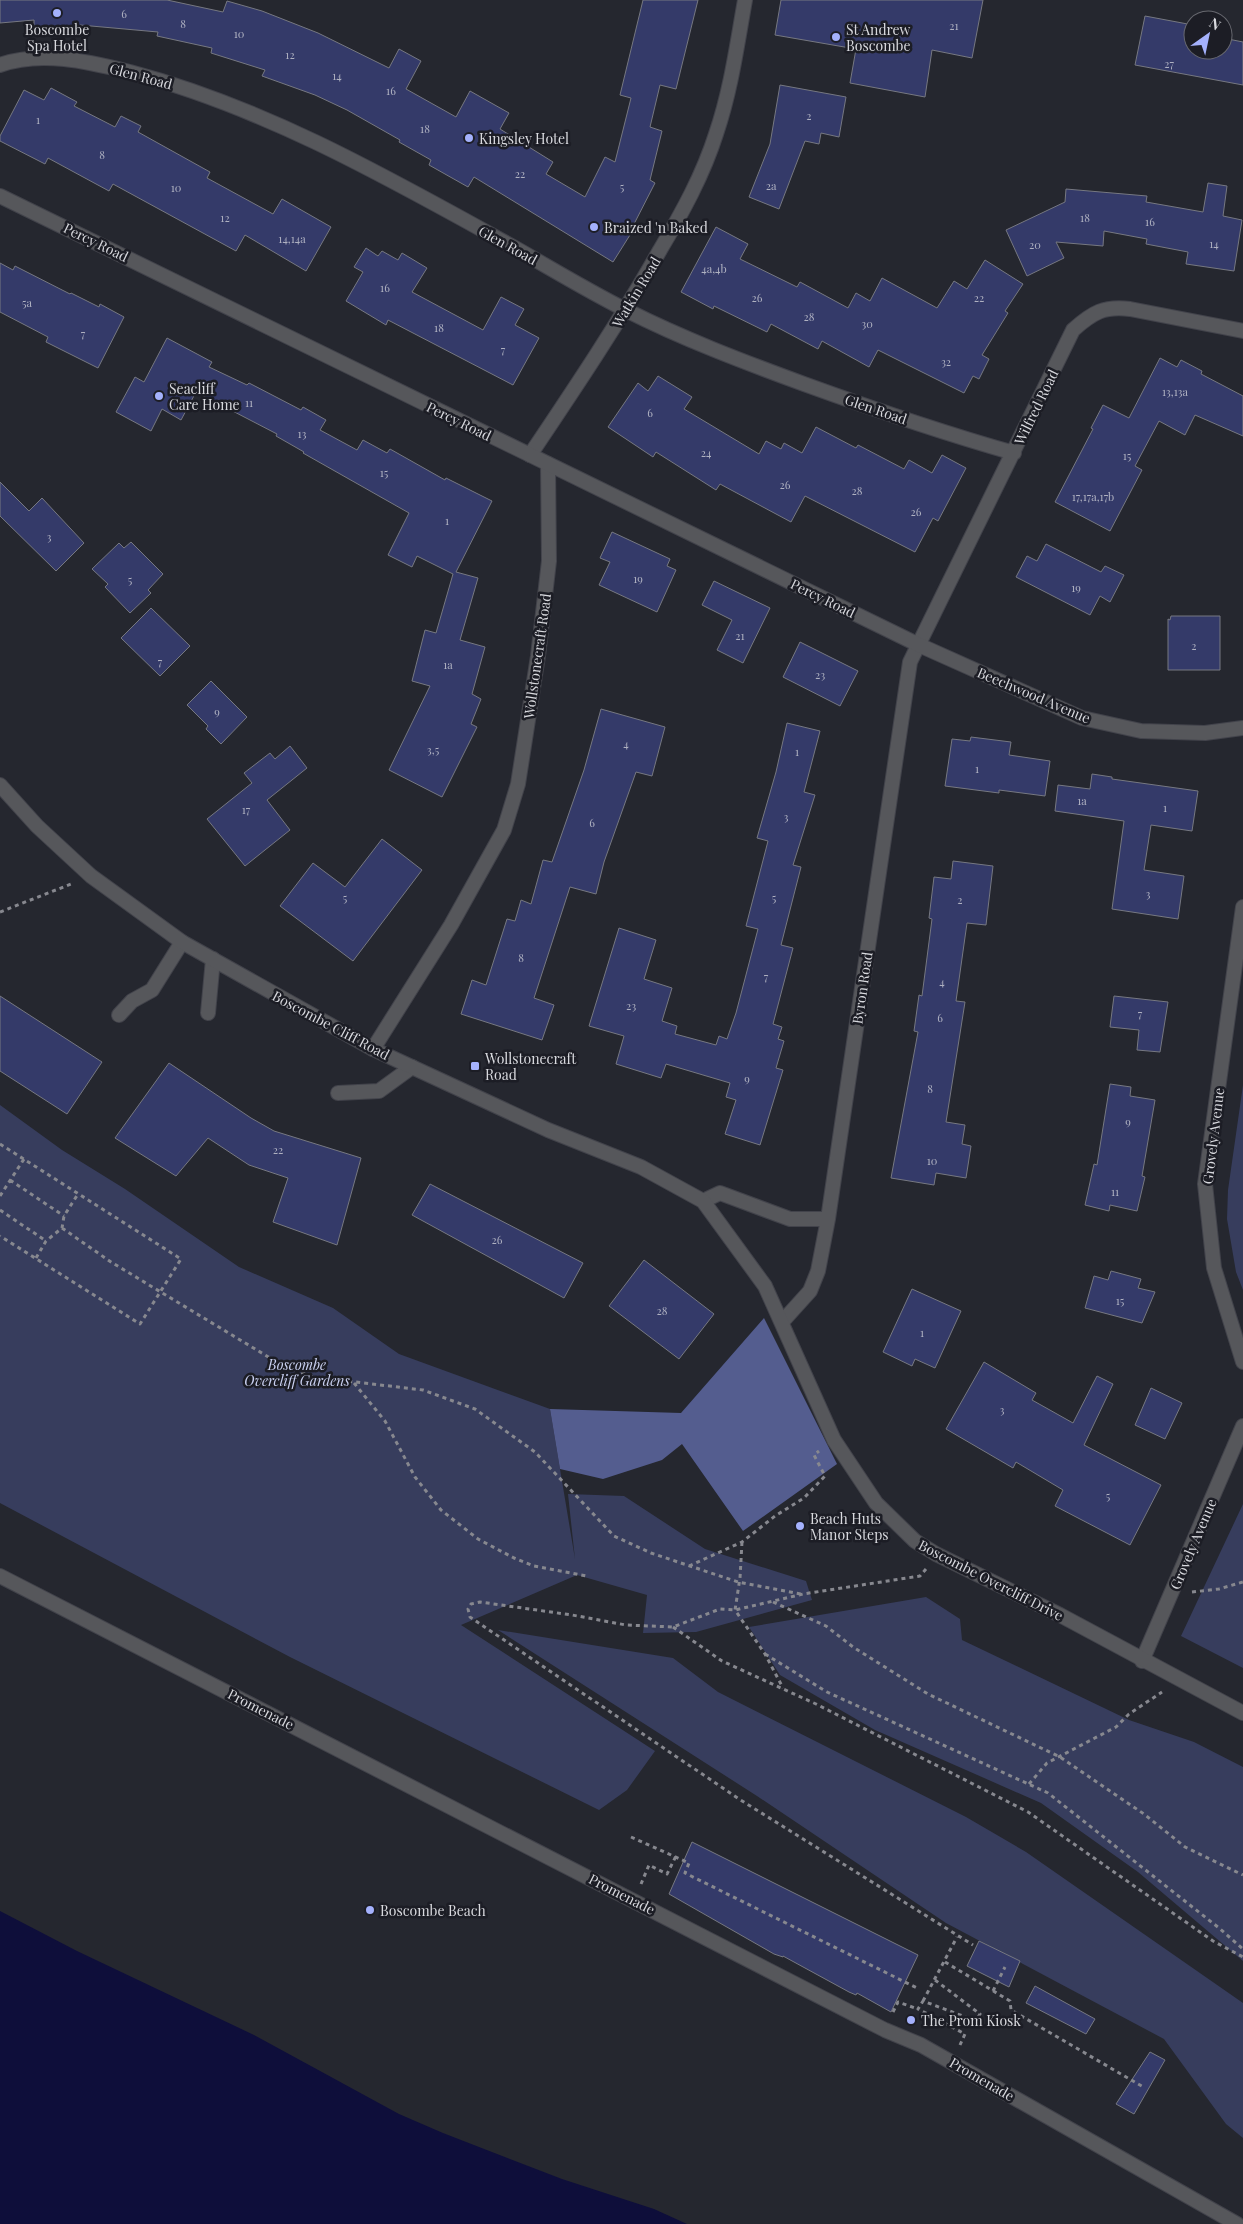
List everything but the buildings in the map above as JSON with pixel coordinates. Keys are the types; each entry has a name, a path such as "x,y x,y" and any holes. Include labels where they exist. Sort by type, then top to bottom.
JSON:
{"street":[{"name":"Watkin Road","path":"530,455 626,311 682,211 716,136 729,92 745,0"},
{"name":"Glen Road","path":"0,65 15,60 42,58 90,62 167,82 244,110 370,168 626,311 730,356 923,425 1014,453"},
{"name":"Percy Road","path":"0,196 919,645"},
{"name":"Wilfred Road","path":"919,645 1073,330 1089,315 1111,307 1130,308 1243,331"},
{"name":"Wollstonecraft Road","path":"374,1049 451,925 504,830 515,793 538,656 549,561 548,464"},
{"name":"Beechwood Avenue","path":"919,645 1082,718 1141,731 1205,733 1243,728"},
{"name":"Byron Road","path":"782,1322 810,1291 818,1271 828,1219 910,662 919,645"},
{"name":"Boscombe Cliff Road","path":"0,785 37,826 91,876 182,942 374,1049 548,1130 642,1167 703,1201 765,1286 782,1322"},
{"name":"Grovely Avenue","path":"1243,907 1205,1184 1207,1218 1214,1268 1243,1362"},
{"path":"119,1015 132,1001 152,990 182,942"},
{"path":"208,1013 213,959"},
{"path":"338,1093 378,1090 412,1067"},
{"path":"703,1201 720,1193 790,1219 828,1219"},
{"name":"Boscombe Overcliff Drive","path":"782,1322 834,1440 876,1503 915,1541 936,1554 1060,1615 1142,1661 1243,1713"},
{"name":"Grovely Avenue","path":"1142,1661 1243,1426"},
{"name":"Promenade","path":"0,1576 885,2030 921,2045 1237,2224"}],"path":[{"path":"0,912 91,876"},
{"path":"0,1144 181,1259 140,1324 0,1236"},
{"path":"0,1196 1,1190 24,1159"},
{"path":"10,1180 64,1216"},
{"path":"36,1258 46,1240 62,1228 64,1216 78,1194"},
{"path":"0,1210 46,1240"},
{"path":"62,1228 160,1292 280,1364 313,1377 424,1390 475,1409 535,1452 614,1536 651,1553 738,1582 803,1594"},
{"path":"353,1382 384,1421 414,1477 441,1510 478,1539 514,1558 534,1566 587,1576"},
{"path":"689,1566 742,1542 775,1516 804,1498 826,1476 814,1455 834,1440"},
{"path":"742,1542 735,1610 766,1654 784,1688"},
{"path":"936,1554 920,1576 803,1594 735,1610 720,1609 673,1628 626,1625 480,1602 471,1604 468,1609 470,1617 739,1799 957,1937 973,1945"},
{"path":"1171,1594 1219,1589 1243,1582"},
{"path":"772,1601 826,1626 853,1648 928,1694 1060,1757 1144,1814 1185,1847 1243,1876"},
{"path":"673,1628 722,1661 784,1688 1028,1812 1213,1941 1243,1957"},
{"path":"766,1654 827,1692 1048,1793 1243,1949"},
{"path":"1029,1784 1047,1763 1116,1727 1130,1714 1179,1680"},
{"path":"631,1837 690,1863 684,1873 917,1988"},
{"path":"649,1866 667,1874 676,1856"},
{"path":"918,2009 957,1937"},
{"path":"945,1962 1010,2001 1010,2010 1145,2088"},
{"path":"994,1991 1006,1967"},
{"path":"923,2001 976,2021 980,2014 935,1980"},
{"path":"898,2002 918,2009 965,2034 958,2050"}],"green space":[{"path":"1243,1085 1243,1290 1236,1272 1227,1219 1228,1190"},
{"name":"Boscombe Overcliff Gardens","path":"0,1105 62,1150 125,1189 239,1267 333,1308 399,1354 550,1409 575,1559 568,1494 624,1496 705,1549 806,1581 812,1600 696,1632 643,1633 647,1595 577,1575 461,1625 655,1751 627,1790 599,1810 290,1657 0,1503"},
{"path":"1243,1504 1243,1668 1181,1636"},
{"path":"926,1597 960,1619 962,1640 1129,1720 1194,1742 1243,1767 1243,1961 1138,1872 1041,1803 875,1730 780,1675 749,1627"},
{"path":"498,1630 673,1658 718,1692 966,1817 1026,1852 1243,2003 1243,2138 1226,2124 1164,2039 946,1923 757,1796"}],"shaded area":[{"path":"764,1318 837,1464 743,1531 682,1444 662,1460 603,1479 560,1469 550,1409 681,1413"},
{"path":"0,1911 77,1951 254,2035 399,2114 562,2179 654,2209 687,2224 0,2224"}],"place":[{"name":"Boscombe Spa Hotel","path":"57,13"},
{"name":"St Andrew Boscombe","path":"836,37"},
{"name":"Kingsley Hotel","path":"469,138"},
{"name":"Braized 'n Baked","path":"594,227"},
{"name":"Seacliff Care Home","path":"159,396"},
{"name":"Wollstonecraft Road","path":"475,1066"},
{"name":"Beach Huts Manor Steps","path":"800,1526"},
{"name":"Boscombe Beach","path":"370,1910"},
{"name":"The Prom Kiosk","path":"911,2020"}]}
